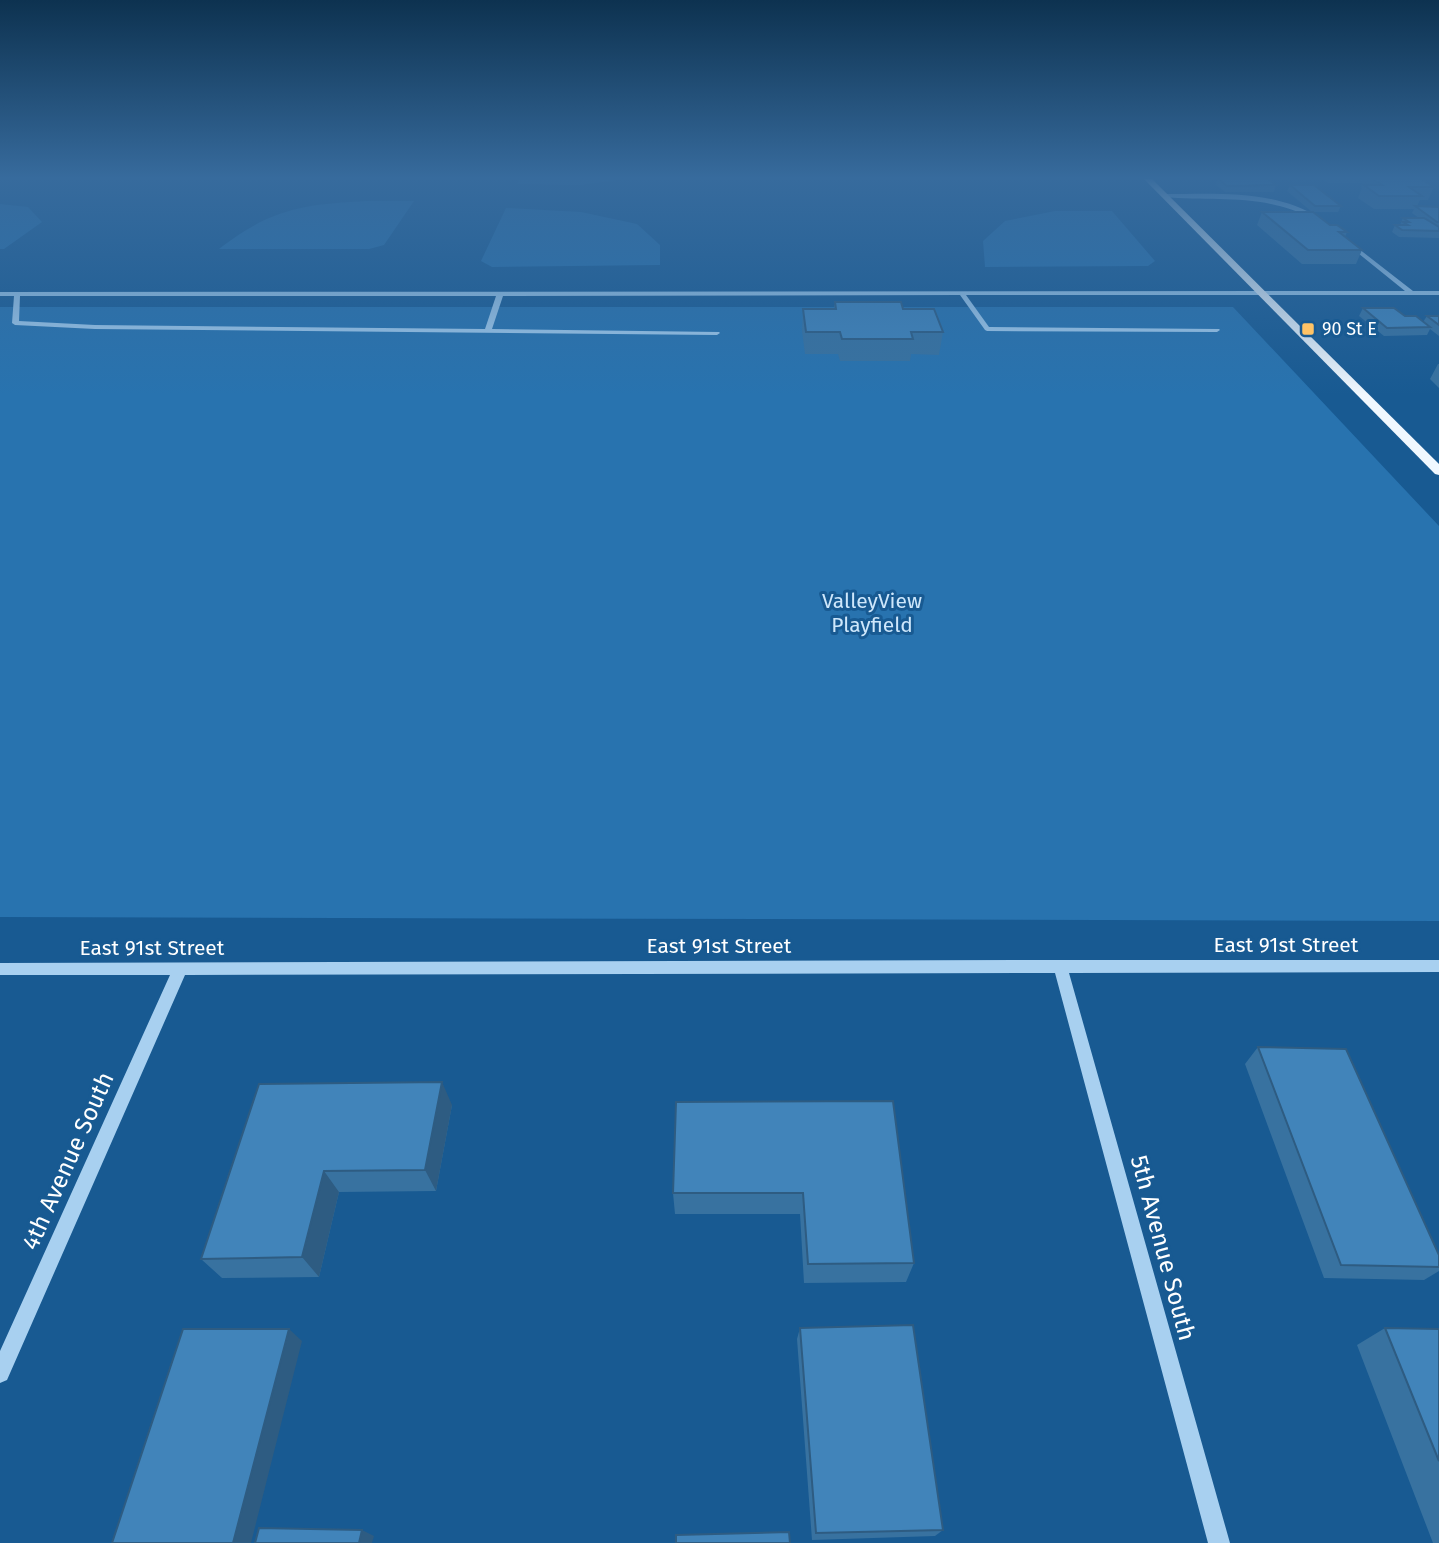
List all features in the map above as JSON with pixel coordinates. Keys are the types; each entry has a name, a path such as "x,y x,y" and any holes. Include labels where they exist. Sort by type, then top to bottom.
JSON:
{"main road":[{"path":"1220,251 1439,471"}],"street":[{"path":"1359,251 1413,293"},
{"path":"0,294 1439,293"},
{"path":"17,294 15,323 95,327 717,333"},
{"path":"488,330 500,294"},
{"path":"962,294 987,328 1217,330"},
{"name":"5th Avenue South","path":"1060,966 1219,1543"},
{"name":"East 91st Street","path":"0,969 1439,966"},
{"name":"4th Avenue South","path":"0,1373 180,969"}],"green space":[{"path":"486,251 660,251 660,265 492,267 481,261"},
{"path":"984,251 1146,251 1155,261 1148,266 985,267"},
{"name":"ValleyView Playfield","path":"0,307 1233,307 1439,526 1439,921 0,917"}],"building":[{"path":"835,302 901,302 903,309 934,309 943,332 911,332 913,339 842,339 840,332 806,332 803,309 836,309"},
{"path":"1363,308 1394,308 1405,316 1416,316 1430,327 1387,328"},
{"path":"1427,316 1439,316 1439,325"},
{"path":"1258,1047 1346,1049 1439,1255 1439,1267 1341,1265"},
{"path":"442,1082 425,1170 324,1171 302,1257 201,1259 259,1084"},
{"path":"893,1101 914,1263 808,1264 803,1193 673,1193 676,1102"},
{"path":"913,1325 943,1530 816,1533 800,1328"},
{"path":"1385,1328 1439,1329 1439,1461"},
{"path":"183,1329 289,1329 233,1543 112,1543"},
{"path":"259,1528 362,1530 359,1543 255,1543"},
{"path":"789,1532 790,1543 676,1543 676,1535"}],"place":[{"name":"90 St E","path":"1308,329"}]}
